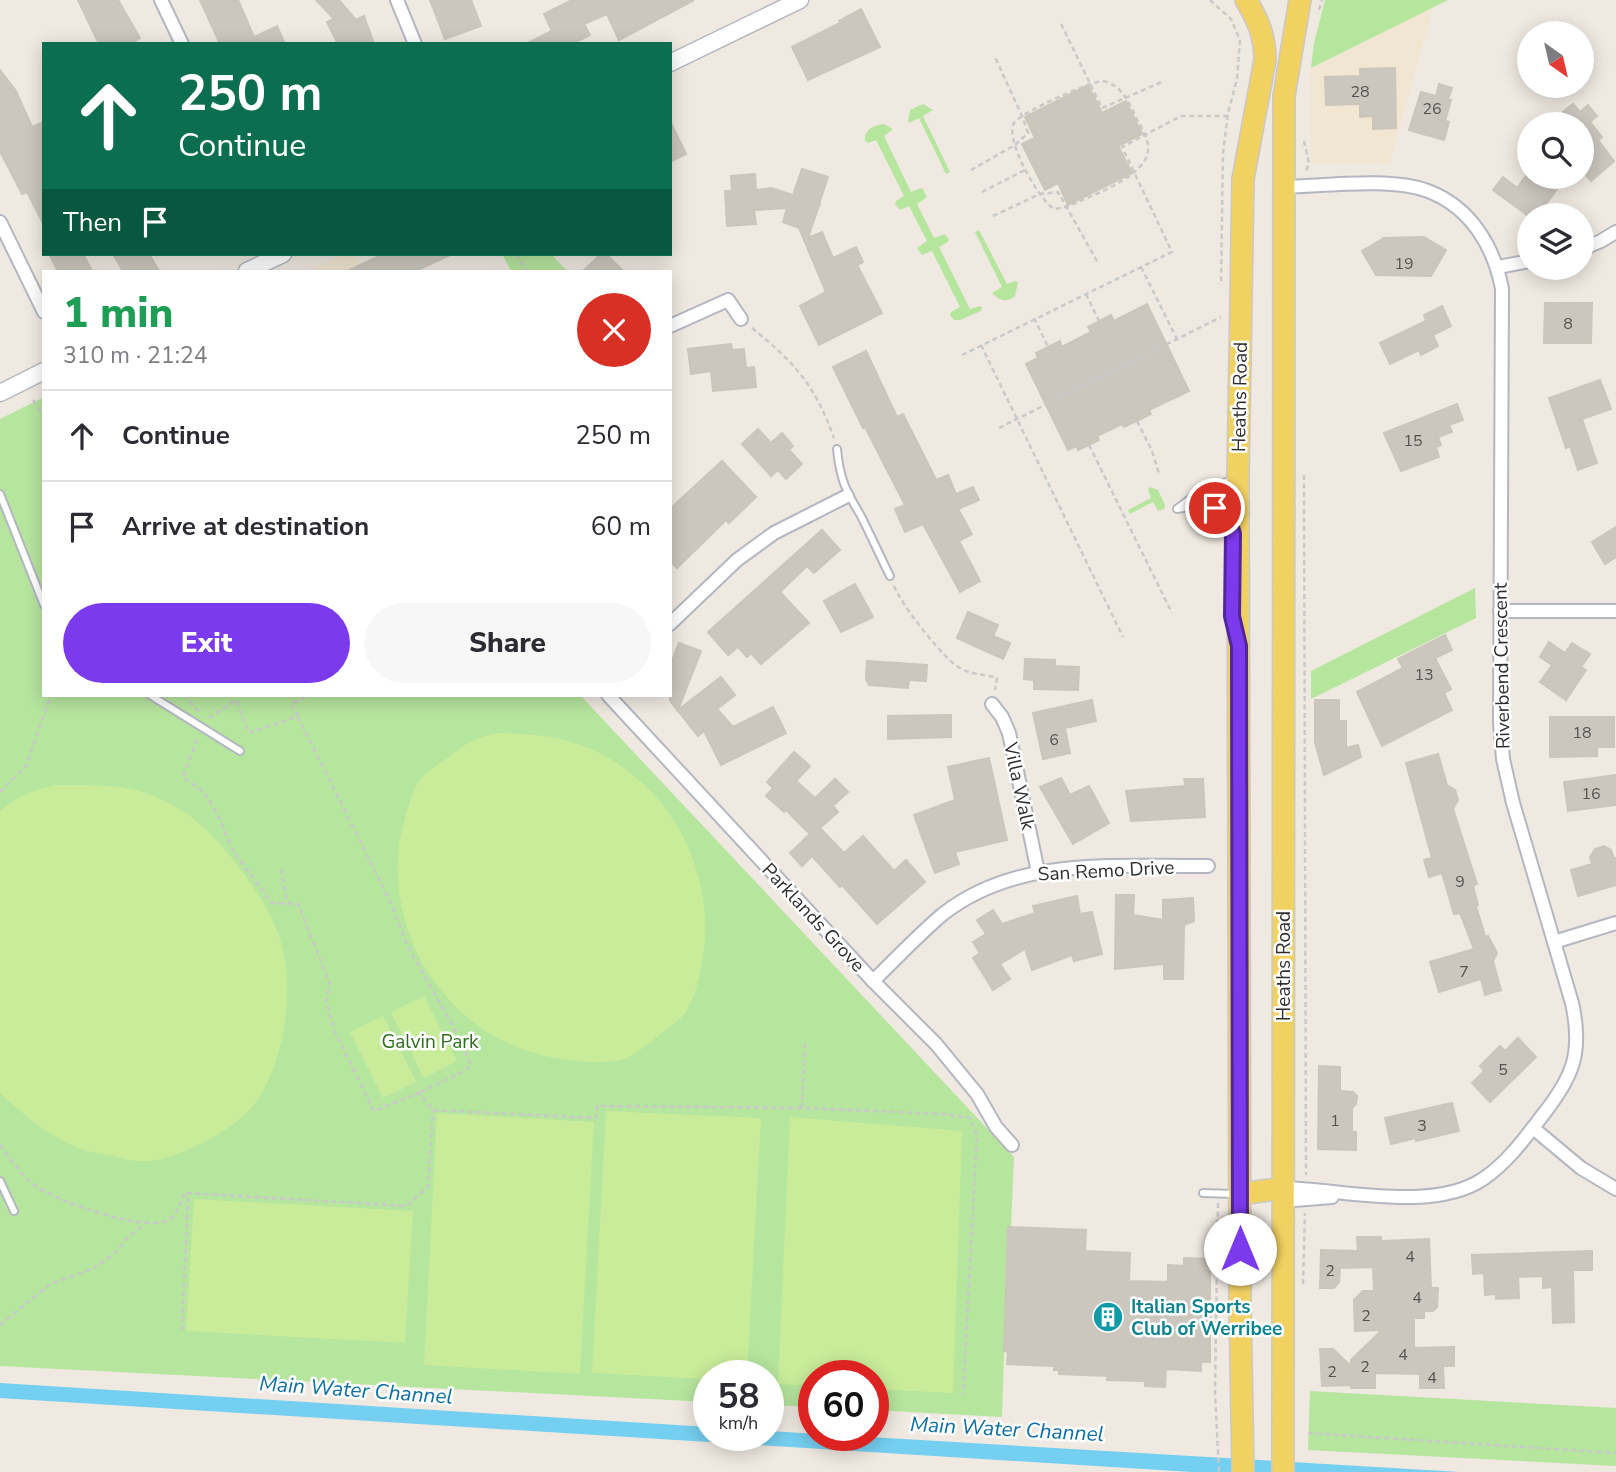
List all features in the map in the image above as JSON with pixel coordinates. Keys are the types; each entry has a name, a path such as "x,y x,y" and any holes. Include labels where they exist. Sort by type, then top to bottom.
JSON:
{"main road":[{"name":"Heaths Road","path":"1243,1472 1238,476 1243,179 1265,60 1259,23 1246,0"},
{"name":"Heaths Road","path":"1283,1472 1284,96 1300,0"},
{"path":"1241,1194 1283,1194"}],"street":[{"path":"161,0 181,42"},
{"path":"397,0 414,42"},
{"path":"672,62 800,0"},
{"name":"Riverbend Crescent","path":"1283,1194 1435,1195 1467,1188 1502,1164 1534,1128 1564,1087 1570,1075 1577,1045 1572,1003 1513,803 1503,759 1500,723 1502,289 1498,267 1476,226 1455,207 1428,191 1396,185 1284,187"},
{"path":"0,222 42,308"},
{"path":"1594,244 1616,232"},
{"path":"249,270 279,256"},
{"path":"1498,267 1517,263"},
{"path":"672,325 728,300 741,319"},
{"path":"0,393 42,372"},
{"path":"672,622 737,560 774,533 847,496"},
{"path":"1500,611 1616,611"},
{"name":"Parklands Grove","path":"610,697 873,981 936,1044 977,1094 996,1128 1012,1145"},
{"name":"Villa Walk","path":"992,704 1009,733 1038,872"},
{"name":"San Remo Drive","path":"873,981 944,914 970,897 1018,876 1067,868 1208,866"},
{"path":"1554,942 1616,923"},
{"path":"1534,1128 1581,1168 1616,1189"}],"lane":[{"path":"837,449 839,469 847,496 890,576"},
{"path":"1238,476 1194,496 1177,509 1206,505 1218,509 1229,521 1233,534 1232,616 1239,646"},
{"path":"0,494 42,599"},
{"path":"153,697 240,751"},
{"path":"0,1181 14,1211"},
{"path":"1203,1193 1241,1194"}],"path":[{"path":"1317,17 1322,0"},
{"path":"1061,24 1102,108 1164,81"},
{"path":"971,170 1015,145 1028,133 995,57"},
{"path":"1110,82 1127,97 1148,143 1147,160 1135,173 1068,206 1054,209 1048,206 1025,170 1011,131 1016,120 1022,116 1089,83 1110,82"},
{"path":"962,355 1172,252 1122,147 1181,116 1228,116"},
{"path":"1304,136 1309,163 1306,167 1307,186"},
{"path":"982,192 1025,170"},
{"path":"993,216 1040,194 1058,192 1098,263"},
{"path":"1141,267 1177,339"},
{"path":"1086,294 1099,321"},
{"path":"999,428 1221,317"},
{"path":"1034,318 1048,347"},
{"path":"741,319 775,347 808,382 825,414 837,449"},
{"path":"981,345 1123,637"},
{"path":"33,400 42,414"},
{"path":"1137,421 1152,451 1159,474"},
{"path":"1089,445 1172,613"},
{"path":"1303,1295 1306,1195 1304,466"},
{"path":"890,576 899,599 950,661 974,674 997,678 992,704"},
{"path":"0,792 26,766 50,697"},
{"path":"186,697 206,720 236,700 249,733 298,716"},
{"path":"203,727 183,777 204,792 219,817 232,849 272,904 298,904 330,984 326,1001 334,1030 374,1111 419,1093 471,1065 457,1033 408,947 391,903 291,704 307,697"},
{"path":"281,869 287,904"},
{"path":"802,1108 805,1042"},
{"path":"0,1145 36,1186 62,1201 100,1214 155,1224 167,1220 177,1211 183,1196 188,1193 406,1206 428,1187 433,1110 419,1093"},
{"path":"433,1110 596,1118 597,1106 802,1108 960,1115 970,1118 977,1135 963,1395"},
{"path":"182,1330 188,1193"},
{"path":"0,1325 50,1284 92,1269 114,1254 129,1236 141,1227 142,1222"},
{"path":"1308,1433 1616,1454"}],"shaded area":[{"path":"1433,7 1389,164 1311,164 1311,68"},
{"path":"340,256 356,256 363,270 310,270"}],"green space":[{"path":"1325,0 1448,0 1311,68 1314,43"},
{"path":"923,104 933,110 923,116 950,172 946,174 919,118 909,123 908,121 910,110"},
{"path":"884,124 893,129 884,136 911,192 922,188 927,197 917,204 934,238 945,234 949,240 939,247 970,309 980,306 981,311 960,320 954,320 950,315 960,307 932,251 922,255 917,248 927,241 909,206 900,210 895,204 904,196 876,140 869,143 865,141 870,128"},
{"path":"979,230 1007,284 1018,282 1015,296 1009,300 997,298 992,293 1002,287 975,232"},
{"path":"503,256 553,256 566,270 510,270"},
{"name":"Galvin Park","path":"42,398 42,697 582,697 1014,1157 1011,1227 1008,1228 1002,1417 889,1411 889,1360 798,1360 798,1406 784,1406 784,1360 693,1360 693,1401 0,1366 0,419"},
{"path":"1150,487 1158,490 1165,505 1164,509 1158,511 1153,502 1130,514 1128,510 1151,498 1148,490"},
{"path":"1475,588 1476,618 1311,699 1311,671"},
{"path":"500,733 559,739 609,758 636,777 659,800 678,827 692,857 701,889 705,922 703,955 695,992 687,1009 676,1022 647,1045 622,1060 568,1060 531,1052 503,1041 477,1025 454,1005 437,985 412,940 399,891 398,865 400,839 415,789 426,773 467,744"},
{"path":"54,785 129,788 170,803 183,811 217,841 238,866 265,906 280,938 286,969 286,1010 278,1053 263,1091 246,1113 219,1134 171,1156 151,1161 136,1161 76,1147 41,1127 0,1093 0,811 25,795"},
{"path":"424,996 457,1061 424,1078 391,1012"},
{"path":"383,1016 416,1082 383,1098 350,1032"},
{"path":"606,1111 761,1118 748,1360 693,1360 693,1378 592,1373"},
{"path":"437,1113 594,1122 580,1374 424,1365"},
{"path":"790,1117 962,1131 953,1393 889,1390 889,1360 798,1360 798,1385 784,1384 784,1360 779,1360"},
{"path":"194,1199 413,1211 405,1343 186,1331"},
{"path":"1310,1391 1616,1408 1616,1466 1308,1450"}],"water":[{"path":"0,1383 693,1426 693,1441 0,1398"},
{"path":"784,1432 798,1433 798,1448 784,1447"},
{"path":"889,1438 1460,1472 1192,1472 854,1451 889,1451"}],"building":[{"path":"78,0 118,0 140,38 134,42 98,42"},
{"path":"200,0 238,0 254,37 277,26 284,42 219,42"},
{"path":"316,0 339,0 356,20 364,16 373,42 337,42 327,22 334,19"},
{"path":"430,0 471,0 481,26 445,39"},
{"path":"572,0 694,0 619,40 607,14 584,24 590,35 576,42 530,42 552,31 544,14"},
{"path":"861,9 880,47 808,80 792,47 840,23 839,21"},
{"path":"1395,68 1396,128 1373,129 1373,116 1360,117 1360,104 1326,105 1325,77 1360,76 1360,69"},
{"path":"0,70 16,91 32,127 42,123 42,221 27,192 22,194 0,151"},
{"path":"1439,84 1452,88 1445,121 1449,122 1444,140 1409,130 1421,92 1436,96"},
{"path":"1088,85 1102,113 1126,101 1142,134 1118,146 1132,173 1068,205 1058,183 1045,190 1022,144 1035,138 1025,117"},
{"path":"1573,104 1580,112 1563,112"},
{"path":"1588,105 1594,112 1580,112"},
{"path":"672,125 686,154 672,161"},
{"path":"1594,127 1602,137 1598,140 1614,161 1594,178"},
{"path":"802,169 828,177 808,238 822,232 833,258 856,247 863,262 857,265 882,313 819,345 800,306 826,292 799,228 783,222 787,208 754,210 756,224 727,226 725,191 732,191 731,176 755,174 756,190 771,188 793,195"},
{"path":"1503,177 1517,189 1557,189 1547,203 1517,203 1517,208 1493,190"},
{"path":"1424,237 1446,250 1431,276 1376,275 1362,251 1384,238"},
{"path":"50,256 84,256 91,270 57,270"},
{"path":"114,256 150,256 158,270 122,270"},
{"path":"379,256 448,256 417,270 350,270"},
{"path":"599,256 608,256 622,270 584,270"},
{"path":"1545,303 1592,303 1591,343 1544,343"},
{"path":"1147,304 1189,391 1149,410 1151,414 1097,436 1099,440 1078,450 1077,446 1068,450 1026,364 1038,358 1036,353 1060,341 1062,347 1091,332 1088,327 1111,315 1114,321"},
{"path":"1442,306 1451,326 1433,335 1438,346 1421,355 1419,350 1390,364 1380,343 1426,321 1424,315"},
{"path":"731,344 732,350 744,349 746,368 754,367 756,387 713,391 711,371 691,374 688,349"},
{"path":"866,351 897,417 903,414 936,480 948,475 956,494 973,487 979,500 958,509 972,534 959,541 980,581 960,592 923,524 905,532 895,509 905,505 833,367"},
{"path":"1600,380 1611,409 1582,419 1597,463 1578,470 1570,446 1566,448 1549,398"},
{"path":"1457,404 1463,420 1449,425 1452,432 1438,437 1441,445 1436,447 1439,457 1401,471 1384,433"},
{"path":"758,429 771,443 782,433 793,446 789,450 802,464 786,479 778,470 771,476 742,444"},
{"path":"722,461 756,497 729,523 726,520 677,568 672,563 672,507"},
{"path":"1616,527 1616,557 1605,564 1592,542"},
{"path":"822,530 840,550 814,573 807,566 780,592 809,623 761,664 751,653 747,657 738,647 728,655 708,632"},
{"path":"855,584 873,617 841,632 824,601"},
{"path":"968,612 998,625 993,636 1010,643 1003,659 957,638"},
{"path":"1445,635 1452,650 1435,658 1451,689 1444,693 1452,710 1382,746 1357,692 1403,668 1398,659"},
{"path":"1549,642 1565,653 1572,643 1590,654 1581,667 1586,670 1566,700 1540,682 1552,665 1540,657"},
{"path":"679,643 701,651 678,710 721,677 735,695 717,709 733,727 773,707 786,733 721,765 704,731 698,736 670,701 672,661"},
{"path":"1025,659 1055,660 1055,666 1079,667 1078,690 1034,689 1034,680 1024,679"},
{"path":"867,661 927,665 926,681 909,680 908,688 869,685 866,679"},
{"path":"1092,700 1096,721 1065,728 1070,753 1043,759 1033,713"},
{"path":"1315,700 1339,700 1339,721 1346,721 1346,748 1358,745 1361,757 1324,775 1315,742"},
{"path":"951,715 951,737 888,739 888,716"},
{"path":"1550,717 1614,717 1614,747 1597,747 1597,756 1550,757"},
{"path":"794,752 810,766 796,781 815,798 835,779 848,792 833,806 838,812 820,828 844,853 863,836 894,871 906,860 925,882 877,924 812,856 802,866 790,853 810,834 786,810 784,812 766,796 773,788 767,782"},
{"path":"1438,754 1447,785 1455,790 1458,800 1453,809 1477,884 1473,886 1478,905 1476,906 1485,936 1488,936 1497,953 1493,961 1501,990 1485,995 1481,979 1439,992 1430,962 1474,949 1460,913 1454,914 1442,873 1429,877 1424,860 1432,858 1406,763"},
{"path":"989,758 1007,840 955,852 959,864 935,873 914,815 955,800 948,767"},
{"path":"1616,775 1616,805 1568,811 1564,782"},
{"path":"1061,778 1070,795 1089,786 1109,823 1073,844 1040,787"},
{"path":"1184,779 1203,779 1205,817 1131,821 1126,791 1186,786"},
{"path":"1604,846 1611,850 1616,858 1616,885 1578,896 1571,870 1592,864 1590,857 1595,849"},
{"path":"1116,895 1134,895 1133,915 1163,920 1163,900 1193,898 1194,921 1184,925 1183,979 1164,979 1164,964 1115,969"},
{"path":"1077,896 1080,914 1092,912 1102,954 1074,961 1072,955 1032,970 1025,949 1000,964 1010,979 993,990 973,958 980,953 973,942 986,934 977,920 993,910 1002,924 1035,913 1033,906"},
{"path":"1518,1038 1536,1057 1490,1102 1472,1083 1484,1071 1480,1066 1500,1046 1505,1051"},
{"path":"1319,1066 1340,1067 1340,1091 1353,1092 1357,1096 1356,1104 1352,1108 1352,1132 1356,1132 1356,1150 1318,1149"},
{"path":"1452,1103 1459,1131 1391,1144 1385,1118"},
{"name":"Italian Sports Club of Werribee","path":"1008,1227 1086,1230 1085,1251 1130,1253 1129,1281 1168,1282 1168,1265 1184,1266 1184,1258 1210,1259 1210,1362 1201,1362 1201,1371 1166,1369 1165,1387 1145,1386 1145,1381 1107,1380 1108,1376 1059,1374 1059,1370 1054,1370 1054,1366 1007,1364 1008,1352 1004,1351"},
{"path":"1357,1237 1381,1237 1381,1241 1429,1239 1431,1288 1438,1288 1437,1307 1433,1311 1424,1311 1424,1318 1414,1318 1414,1348 1454,1347 1454,1366 1443,1366 1444,1388 1420,1388 1420,1374 1375,1373 1375,1388 1322,1386 1320,1349 1333,1349 1351,1366 1351,1360 1382,1330 1355,1331 1354,1300 1363,1291 1374,1291 1373,1267 1340,1268 1339,1282 1334,1288 1320,1288 1321,1250 1358,1251"},
{"path":"1592,1251 1592,1270 1573,1270 1574,1322 1553,1323 1552,1287 1543,1288 1543,1276 1518,1277 1519,1298 1496,1299 1496,1294 1485,1295 1484,1273 1473,1274 1472,1255"}],"place":[{"name":"Italian Sports Club of Werribee","path":"1108,1317"}],"route":[{"path":"1215,508 1229,521 1233,534 1232,616 1239,646 1240,1249"}],"water label":[{"name":"Main Water Channel","path":"356,1390"},
{"name":"Main Water Channel","path":"1007,1429"}]}
